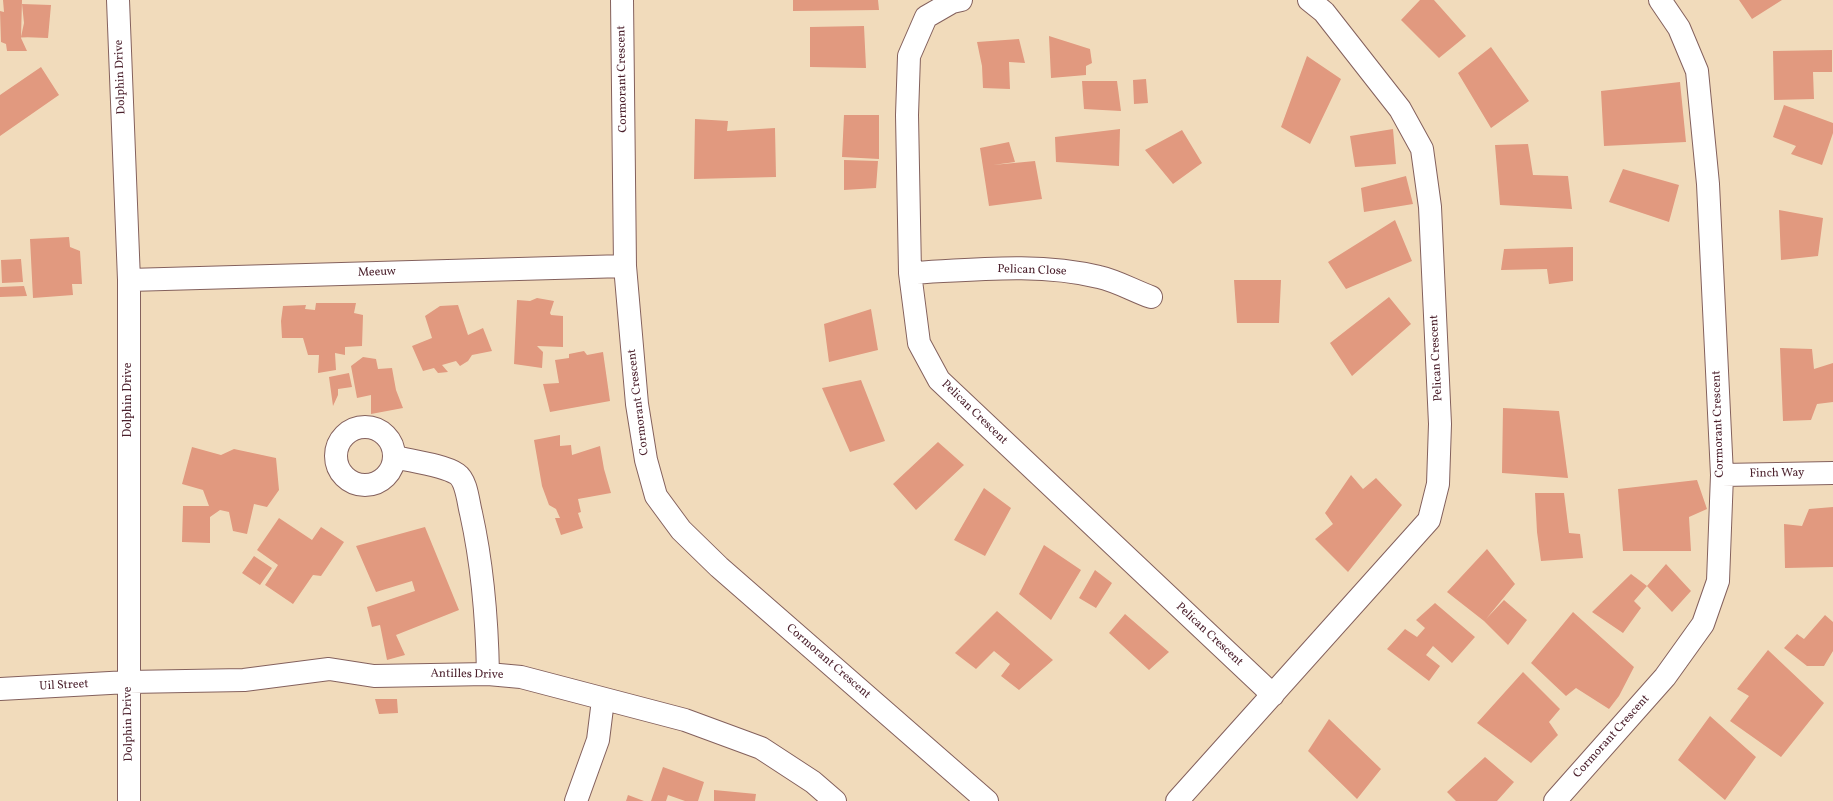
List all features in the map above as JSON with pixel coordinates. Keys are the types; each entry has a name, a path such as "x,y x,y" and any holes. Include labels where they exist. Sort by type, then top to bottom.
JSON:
{"street":[{"name":"Dolphin Drive","path":"118,0 129,280 129,801"},
{"name":"Cormorant Crescent","path":"622,0 625,266 637,404 646,460 656,496 681,530 719,567 987,801"},
{"name":"Pelican Crescent","path":"961,0 952,2 926,17 909,56 907,115 910,273 919,343 939,380 1273,695"},
{"name":"Pelican Crescent","path":"1177,801 1429,520 1438,484 1440,424 1431,214 1422,149 1400,109 1324,12 1310,0"},
{"name":"Cormorant Crescent","path":"1555,801 1665,677 1703,624 1718,581 1722,475 1708,184 1697,72 1679,28 1660,0"},
{"name":"Meeuw","path":"129,280 625,266"},
{"name":"Pelican Close","path":"910,273 1006,269 1059,270 1100,277 1151,297"},
{"path":"395,457 444,468 458,474 466,490 479,548 485,593 488,674"},
{"name":"Finch Way","path":"1722,475 1833,473"},
{"name":"Antilles Drive","path":"128,682 244,680 329,669 374,676 488,674 521,677 603,700 685,720 760,748 813,782 835,801"},
{"name":"Uil Street","path":"0,689 128,682"},
{"path":"576,801 598,740 603,700"}],"building":[{"path":"3,0 22,0 21,38 27,51 7,51 6,44 1,42 0,11 4,12"},
{"path":"793,0 878,0 879,10 793,11"},
{"path":"1420,0 1434,0 1466,36 1439,58 1401,20"},
{"path":"1739,0 1782,0 1752,19"},
{"path":"22,4 51,5 48,38 21,37 24,23"},
{"path":"864,26 866,68 810,67 810,27"},
{"path":"1049,36 1090,49 1092,63 1086,66 1086,75 1051,78"},
{"path":"1019,39 1025,63 1009,62 1010,89 983,88 982,66 977,42"},
{"path":"1491,47 1529,101 1491,128 1458,73"},
{"path":"1832,50 1832,72 1813,72 1814,99 1774,100 1773,51"},
{"path":"1307,56 1341,79 1310,144 1281,127"},
{"path":"41,67 59,95 0,136 0,95"},
{"path":"1146,79 1148,103 1134,104 1133,80"},
{"path":"1082,81 1117,81 1121,111 1084,109"},
{"path":"1680,82 1686,142 1604,146 1601,91"},
{"path":"1784,105 1833,123 1833,133 1822,165 1791,154 1796,146 1773,137"},
{"path":"844,115 879,115 879,159 842,157"},
{"path":"695,119 728,121 727,131 775,128 776,177 694,179"},
{"path":"1120,129 1119,166 1056,162 1055,137"},
{"path":"1393,129 1396,164 1355,167 1350,136"},
{"path":"1182,130 1202,163 1173,184 1145,150"},
{"path":"1009,142 1015,162 993,165 1035,161 1042,199 989,206 980,148"},
{"path":"1528,144 1533,175 1568,176 1572,209 1500,205 1495,145"},
{"path":"844,160 878,161 876,188 844,190"},
{"path":"1623,169 1679,185 1669,222 1609,202"},
{"path":"1406,176 1413,204 1364,212 1361,188"},
{"path":"1779,210 1823,218 1818,256 1781,260"},
{"path":"1395,220 1412,261 1346,289 1328,262"},
{"path":"69,237 70,247 80,251 82,284 72,284 73,295 33,298 30,239"},
{"path":"1573,247 1573,281 1549,284 1547,269 1501,270 1504,249"},
{"path":"21,259 23,282 2,283 1,260"},
{"path":"1234,280 1281,280 1279,323 1237,323"},
{"path":"24,286 27,296 0,297 0,287"},
{"path":"1389,297 1411,324 1352,376 1330,343"},
{"path":"537,298 554,301 550,313 551,315 563,316 563,347 537,346 543,352 542,368 514,364 517,300 530,301"},
{"path":"316,303 356,303 354,313 363,315 362,346 345,347 345,355 335,353 336,370 318,373 319,355 308,355 303,338 282,338 281,321 283,306 306,305 305,309 315,310"},
{"path":"458,305 468,335 483,328 492,351 472,355 468,361 460,366 456,361 442,365 448,372 438,373 434,368 423,371 412,346 432,338 425,316 440,306"},
{"path":"871,309 878,350 829,362 824,324"},
{"path":"1780,348 1812,349 1814,369 1833,363 1833,402 1817,404 1811,420 1783,421"},
{"path":"584,351 587,355 603,352 610,401 550,412 543,384 559,383 555,360 569,358 569,354"},
{"path":"363,357 376,359 378,369 392,368 396,390 403,408 371,414 371,395 357,398 351,366"},
{"path":"349,373 352,387 338,389 338,395 333,406 329,377"},
{"path":"861,380 885,441 850,452 822,388"},
{"path":"1503,408 1559,411 1568,478 1502,473"},
{"path":"560,435 560,446 571,445 572,455 600,446 604,469 611,493 578,499 581,512 578,513 583,528 561,535 555,518 560,518 556,509 549,505 542,486 534,440"},
{"path":"938,442 964,465 916,510 893,484"},
{"path":"192,447 221,455 234,449 276,458 279,490 267,507 254,504 247,534 233,531 229,512 220,510 210,517 210,543 182,542 183,506 209,506 203,490 182,484"},
{"path":"1351,475 1363,489 1376,478 1402,505 1348,572 1315,539 1333,524 1325,513"},
{"path":"1697,480 1707,509 1689,517 1691,551 1623,551 1618,489"},
{"path":"984,488 1011,508 985,556 954,540"},
{"path":"1535,493 1564,493 1569,533 1580,534 1583,558 1541,561 1537,532"},
{"path":"1833,507 1833,567 1785,568 1784,524 1802,526 1809,509"},
{"path":"279,518 312,540 321,527 344,542 321,576 313,575 293,604 265,585 278,565 257,550"},
{"path":"425,527 459,610 396,635 405,655 387,660 380,625 372,627 367,607 415,591 412,581 376,592 356,546"},
{"path":"1044,545 1081,570 1051,620 1019,594"},
{"path":"1487,549 1515,584 1486,619 1504,600 1527,620 1508,645 1484,621 1447,592"},
{"path":"254,556 272,568 260,585 242,573"},
{"path":"1666,564 1691,591 1672,612 1647,586"},
{"path":"1095,570 1112,583 1096,608 1079,598"},
{"path":"1631,574 1647,586 1634,601 1641,608 1623,633 1592,612"},
{"path":"1435,603 1475,637 1452,663 1433,646 1426,655 1440,666 1429,681 1387,649 1405,629 1417,637 1425,628 1416,620"},
{"path":"997,611 1053,660 1019,690 1001,676 1010,664 994,651 976,669 955,653"},
{"path":"1573,612 1634,667 1619,696 1609,709 1576,688 1566,696 1531,663"},
{"path":"1125,614 1169,652 1149,670 1109,633"},
{"path":"1825,615 1833,622 1833,651 1824,666 1807,666 1784,648 1797,634 1804,639"},
{"path":"1768,650 1824,703 1781,757 1730,721 1749,696 1737,689"},
{"path":"1523,672 1560,709 1549,722 1558,735 1531,763 1477,723"},
{"path":"375,699 397,699 398,713 379,714"},
{"path":"1710,716 1756,757 1725,800 1678,760"},
{"path":"1329,719 1381,769 1357,799 1308,751"},
{"path":"1485,757 1514,782 1497,801 1456,801 1447,792"},
{"path":"663,767 704,782 698,801 685,801 668,795 666,801 651,801"},
{"path":"714,790 756,794 755,801 714,801"},
{"path":"628,795 644,801 626,801"}]}
